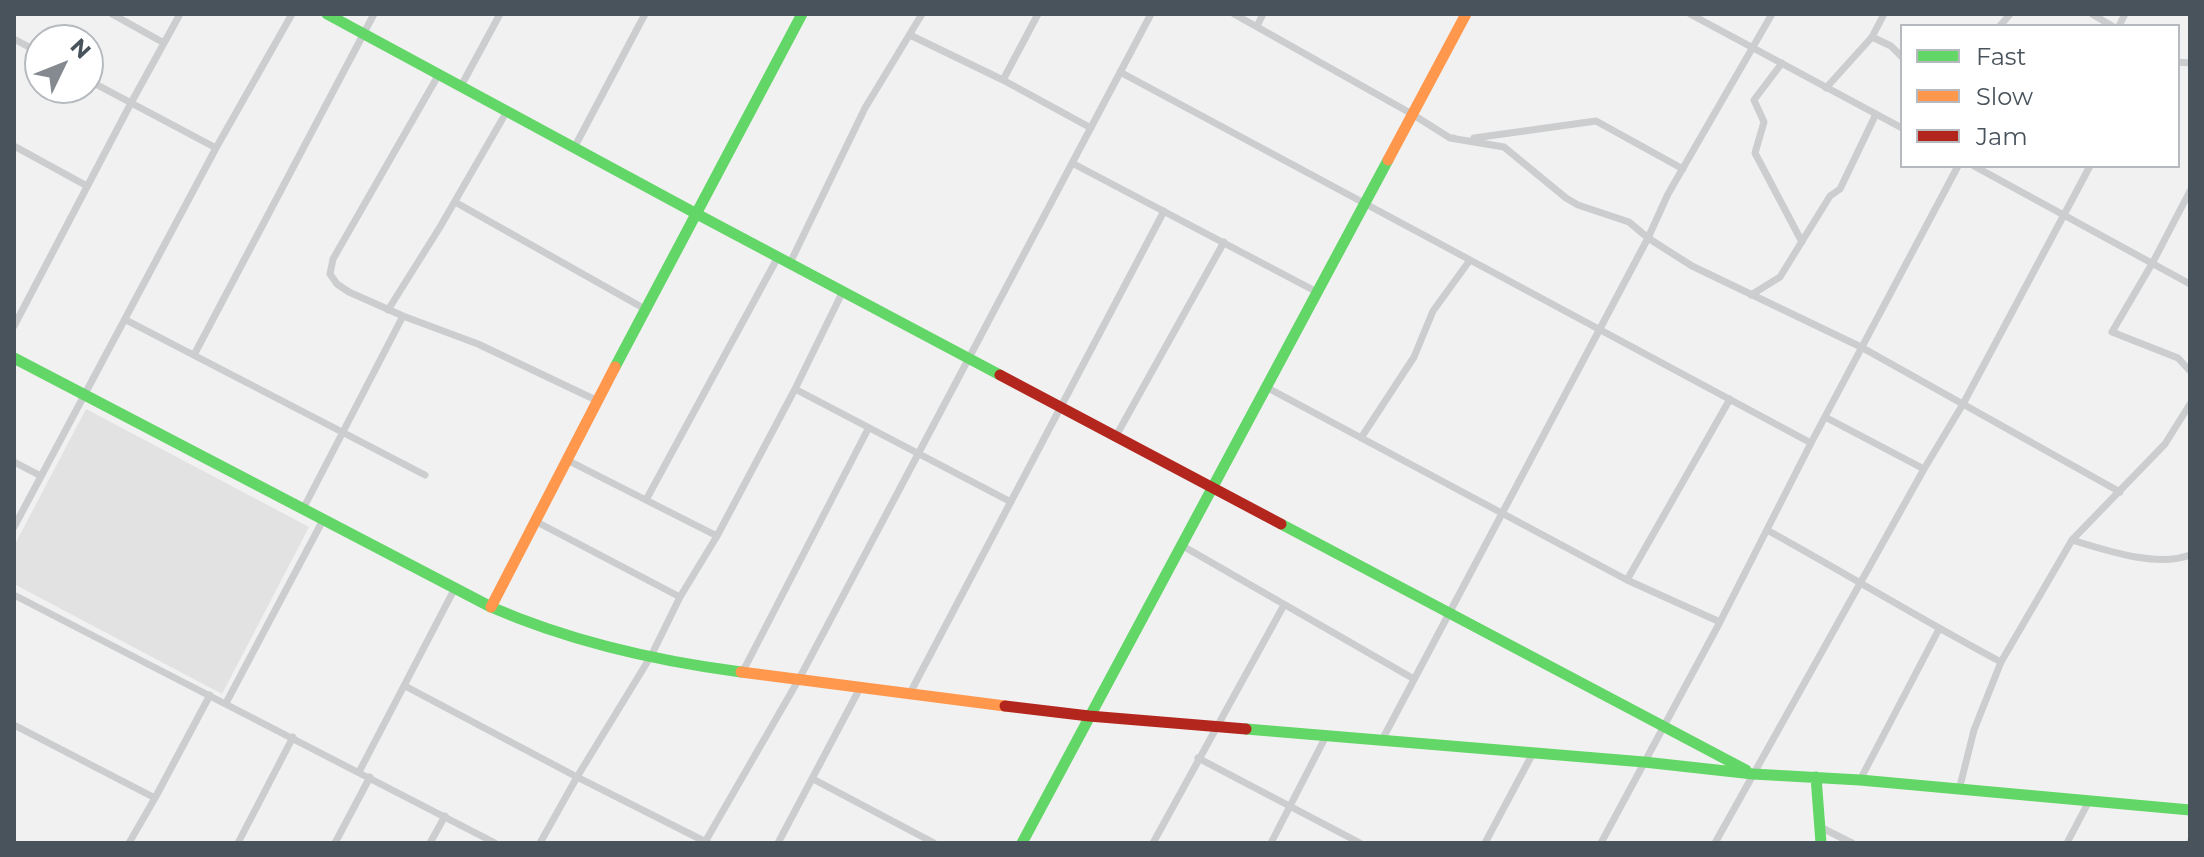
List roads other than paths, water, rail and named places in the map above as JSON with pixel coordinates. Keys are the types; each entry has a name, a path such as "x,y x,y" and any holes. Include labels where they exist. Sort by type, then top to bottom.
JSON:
{"street":[{"path":"112,14 164,43"},
{"path":"14,326 180,14"},
{"path":"14,527 216,148 292,14"},
{"path":"327,14 695,213 1753,774"},
{"path":"194,355 374,14"},
{"path":"461,86 500,14"},
{"path":"574,148 645,14"},
{"path":"491,607 802,14"},
{"path":"790,263 865,108 922,14"},
{"path":"1003,80 1038,14"},
{"path":"405,686 707,842 799,679 1151,14"},
{"path":"1234,14 1450,138 1504,147 1566,198 1589,211 1629,222 1692,266 1861,347 2120,492"},
{"path":"1257,26 1263,14"},
{"path":"1022,843 1466,14"},
{"path":"1690,14 1900,127"},
{"path":"1382,740 1683,169 1772,14"},
{"path":"1826,88 1872,37 1884,14"},
{"path":"910,35 1003,80 1091,128"},
{"path":"1872,37 1891,46 1900,55"},
{"path":"1782,63 1754,100 1764,122 1755,153 1802,242"},
{"path":"1120,72 1811,443"},
{"path":"439,74 333,259 330,274 337,284 349,292 478,344 598,401"},
{"path":"104,89 216,148"},
{"path":"388,310 507,111"},
{"path":"1751,295 1780,277 1830,196 1840,189 1876,114"},
{"path":"1450,138 1483,138 1596,121 1683,169"},
{"path":"14,146 87,186"},
{"path":"1072,163 1317,292"},
{"path":"1601,843 1957,168"},
{"path":"1978,168 2190,284"},
{"path":"1715,843 1963,404 2089,168"},
{"path":"2190,191 2112,332 2178,358 2190,371"},
{"path":"455,202 645,309"},
{"path":"909,695 1164,211"},
{"path":"1116,436 1224,242"},
{"path":"646,500 778,257"},
{"path":"1361,438 1414,357 1433,311 1470,260"},
{"path":"540,843 651,656 680,597 717,536 843,291"},
{"path":"303,510 403,316"},
{"path":"126,320 425,475"},
{"path":"14,358 491,607 545,629 651,656 742,673 1089,716 2190,810"},
{"path":"1266,387 1627,580 1720,622"},
{"path":"795,389 1011,502"},
{"path":"1627,580 1730,399"},
{"path":"1959,790 1974,730 2001,662 2072,540 2165,444 2190,404"},
{"path":"1825,417 1924,469"},
{"path":"742,673 868,429"},
{"path":"567,460 717,536"},
{"path":"14,462 41,476"},
{"path":"226,703 323,520"},
{"path":"535,521 680,597"},
{"path":"1767,530 2001,662"},
{"path":"2072,540 2123,555 2177,560 2190,555"},
{"path":"1181,545 1414,679"},
{"path":"359,772 455,588"},
{"path":"14,595 495,843"},
{"path":"1153,843 1284,605"},
{"path":"1860,780 1939,629"},
{"path":"778,843 860,688"},
{"path":"129,843 210,695"},
{"path":"14,725 155,798"},
{"path":"1271,843 1326,736"},
{"path":"238,843 293,737"},
{"path":"1485,843 1533,753"},
{"path":"1198,758 1360,843"},
{"path":"335,843 370,777"},
{"path":"1816,777 1819,843"},
{"path":"813,779 934,843"},
{"path":"2067,843 2089,801"},
{"path":"430,843 445,816"},
{"path":"1820,827 1852,843"}]}
